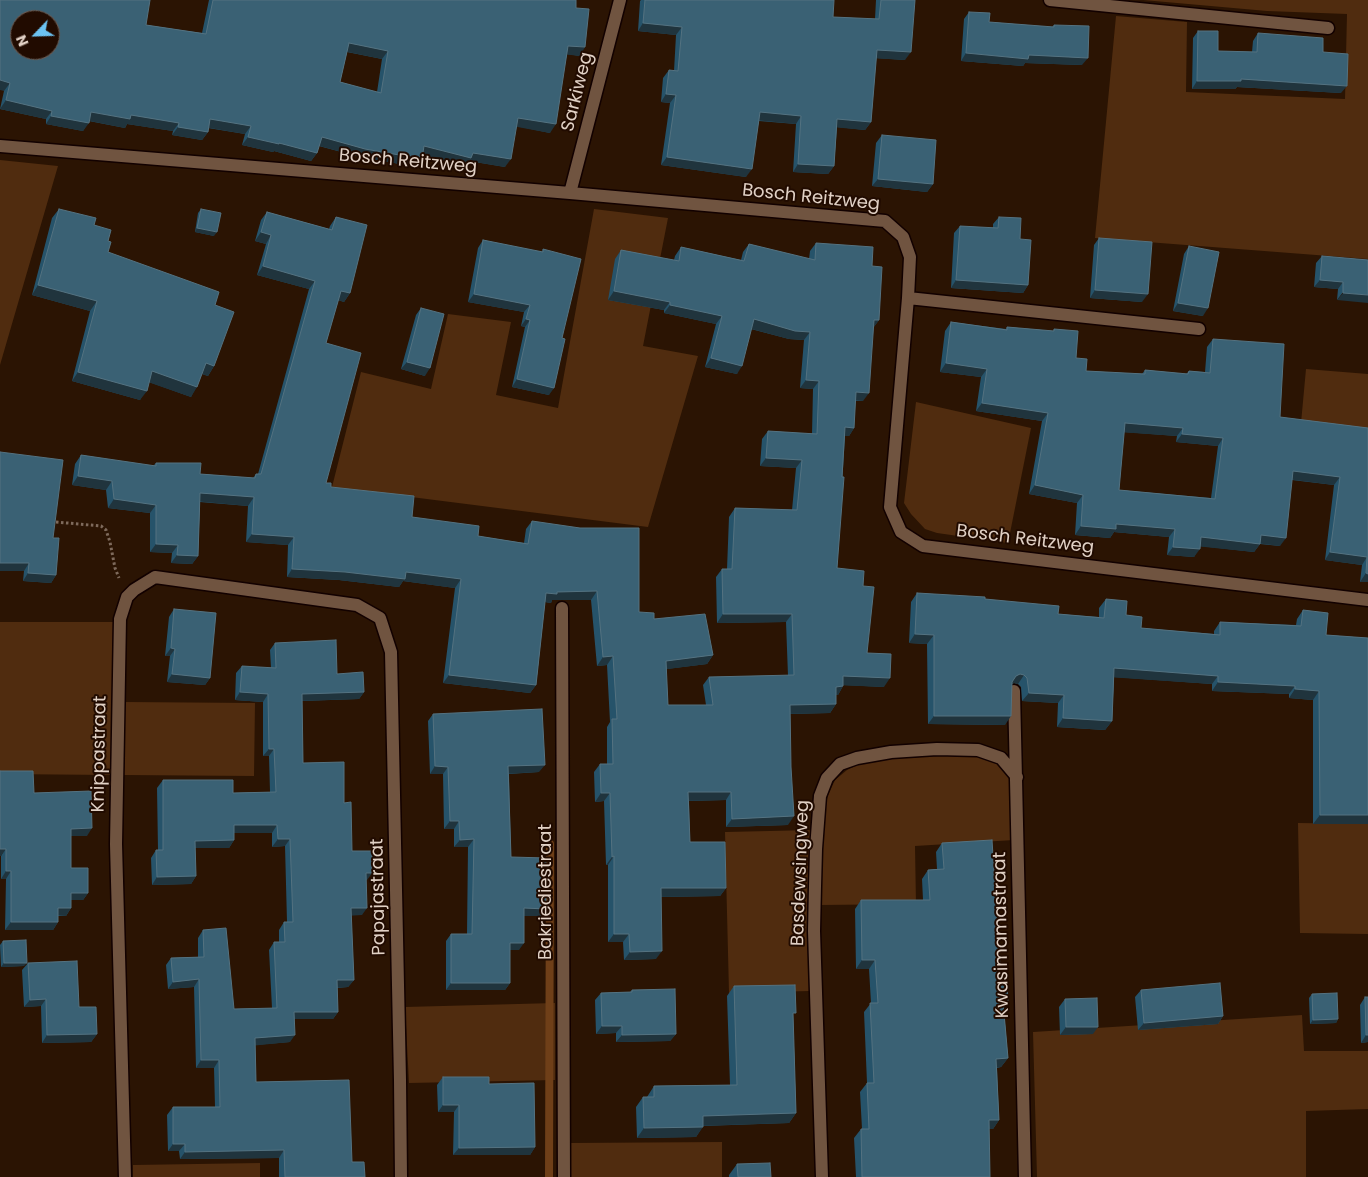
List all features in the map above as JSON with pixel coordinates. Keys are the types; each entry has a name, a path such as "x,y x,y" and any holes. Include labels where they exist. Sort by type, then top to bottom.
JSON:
{"street":[{"name":"Sarkiweg","path":"570,193 620,0"},
{"path":"1050,0 1328,28"},
{"name":"Bosch Reitzweg","path":"0,146 886,221 903,237 910,257 890,507 901,532 923,546 1368,600"},
{"path":"908,298 1200,329"},
{"name":"Papajastraat","path":"127,597 134,590 155,577 356,605 380,618 391,652 401,1177"},
{"name":"Knippastraat","path":"125,1177 116,844 120,619 127,597"},
{"name":"Bakriediestraat","path":"562,608 564,1177"},
{"name":"Kwasimamastraat","path":"1014,691 1025,1177"},
{"name":"Basdewsingweg","path":"822,1177 814,941 816,849 820,796 827,778 840,764 857,758 891,752 937,749 978,750 1001,758 1017,777"}],"path":[{"path":"56,522 101,526 106,530 115,568 127,597"}],"shaded area":[{"path":"1143,0 1368,0 1368,259 1095,238 1116,16 1187,22 1186,92 1345,99 1347,14 1267,11"},
{"path":"0,160 58,166 0,365"},
{"path":"594,209 668,218 643,346 698,356 648,527 332,487 361,372 431,389 448,314 511,322 496,395 558,408"},
{"path":"1306,369 1368,374 1368,429 1301,423"},
{"path":"916,402 1031,428 1008,543 937,533 925,529 911,514 904,503"},
{"path":"0,622 113,622 111,775 0,774"},
{"path":"125,702 255,703 254,776 124,775"},
{"path":"954,755 994,761 1006,772 1011,784 1014,840 915,846 916,904 820,905 823,817 828,795 835,780 847,770 861,763 887,759"},
{"path":"1298,823 1368,824 1368,934 1300,933"},
{"path":"813,830 808,883 810,991 729,993 725,832"},
{"path":"555,1003 555,1080 409,1083 405,1007"},
{"path":"1302,1015 1304,1051 1368,1051 1368,1109 1306,1111 1306,1177 1037,1177 1033,1032"},
{"path":"722,1142 722,1177 569,1177 570,1143"},
{"path":"260,1163 260,1177 133,1177 133,1165"}],"building":[{"path":"0,0 150,0 146,25 206,34 213,0 576,0 576,8 589,9 585,47 568,46 556,124 518,118 511,159 473,153 471,158 424,146 422,159 365,149 322,137 317,153 248,137 251,126 210,119 208,132 178,127 179,123 131,115 130,119 91,112 89,123 51,116 52,111 6,100 10,83 0,80","holes":["349,43 388,51 381,93 340,82"]},
{"path":"645,0 834,0 833,17 879,19 881,0 915,0 911,52 877,50 871,122 837,119 834,166 798,164 801,116 760,112 752,169 667,157 676,95 666,94 669,70 678,71 682,27 643,23"},
{"path":"969,12 990,13 989,22 1054,27 1054,25 1089,26 1088,58 1029,55 1028,59 966,53"},
{"path":"1198,31 1218,31 1218,51 1257,52 1258,33 1323,38 1323,52 1348,54 1347,86 1241,79 1241,81 1197,81"},
{"path":"882,135 936,140 933,184 878,179"},
{"path":"59,209 96,218 94,225 111,230 108,241 111,242 108,252 219,292 215,305 234,312 214,366 206,363 197,387 152,371 147,391 78,372 97,301 38,285"},
{"path":"201,209 221,213 217,232 197,228"},
{"path":"267,212 332,230 336,217 367,225 350,293 341,291 326,343 361,353 326,483 331,483 331,487 414,496 412,517 479,526 478,536 528,544 532,521 580,528 639,528 639,612 654,613 654,619 705,614 713,655 666,661 668,705 713,705 709,677 794,675 792,614 723,614 722,569 732,569 735,508 797,510 802,460 766,458 768,431 817,434 819,381 806,380 810,332 795,331 754,319 742,366 711,358 722,316 670,305 670,302 614,291 621,250 679,261 681,247 744,261 749,244 815,260 816,243 873,247 872,266 882,267 879,320 874,320 869,393 856,392 854,428 845,427 842,477 844,477 837,568 864,571 863,586 874,587 867,653 891,654 890,678 843,676 843,686 836,687 836,704 790,705 794,816 732,819 731,792 688,792 690,842 725,842 726,888 661,888 662,951 630,952 629,934 614,934 614,856 612,857 610,793 601,793 600,764 613,764 612,719 617,719 613,656 603,657 597,591 546,593 536,685 449,675 461,579 406,572 405,579 345,572 292,569 294,537 252,534 254,497 200,493 198,556 177,555 178,545 156,544 156,505 114,499 112,481 78,476 81,455 156,466 156,463 201,463 200,474 255,478 256,474 261,474 315,281 263,266 271,235 261,232"},
{"path":"999,217 1021,218 1020,239 1031,240 1028,285 956,280 960,226 998,228"},
{"path":"1099,238 1152,242 1148,294 1095,290"},
{"path":"483,240 543,252 543,249 581,259 562,338 565,339 554,388 517,379 530,320 526,319 530,305 474,294"},
{"path":"1189,246 1219,252 1208,308 1178,303"},
{"path":"1322,256 1368,260 1368,295 1343,293 1343,282 1320,280"},
{"path":"421,308 444,314 430,368 407,362"},
{"path":"951,322 1007,330 1007,327 1078,331 1076,358 1087,359 1086,371 1145,374 1145,370 1188,374 1189,371 1210,373 1213,339 1284,344 1280,417 1368,428 1368,574 1366,573 1367,557 1330,552 1340,477 1293,471 1286,538 1261,535 1260,544 1201,537 1200,549 1173,547 1175,529 1116,524 1116,529 1081,526 1083,495 1035,485 1048,413 982,403 987,369 946,363","holes":["1125,423 1183,428 1182,434 1223,438 1215,499 1119,490"]},
{"path":"0,452 63,460 53,538 59,538 56,575 28,573 29,563 0,563"},
{"path":"917,593 985,597 985,599 1059,606 1058,614 1104,618 1106,599 1127,601 1126,615 1142,617 1141,628 1220,635 1220,622 1301,626 1303,610 1328,613 1326,635 1368,638 1368,815 1320,815 1319,691 1295,689 1295,686 1218,682 1218,676 1114,668 1112,721 1063,718 1064,695 1029,693 1027,678 1020,674 1012,682 1011,716 934,716 934,635 915,634"},
{"path":"174,609 216,613 210,678 172,674 175,649 171,648"},
{"path":"336,640 337,674 363,672 364,692 302,694 303,763 344,762 344,803 351,802 352,851 372,851 372,873 366,873 367,908 351,908 354,980 337,980 338,1012 294,1012 295,1035 255,1038 256,1082 349,1080 352,1162 364,1162 365,1177 285,1177 284,1150 185,1152 185,1144 173,1144 173,1107 220,1107 219,1060 201,1060 199,979 173,982 171,958 204,957 203,930 226,928 234,1009 277,1008 274,942 285,942 284,922 293,922 290,839 278,839 277,825 234,825 234,840 195,841 196,876 157,877 156,850 163,850 163,780 233,780 233,793 276,792 274,749 269,749 268,694 240,692 242,666 276,668 275,643"},
{"path":"542,709 545,765 508,766 511,857 546,858 546,909 524,908 524,943 510,943 510,983 451,983 451,934 472,934 474,839 460,840 459,821 450,821 448,767 435,766 433,714"},
{"path":"0,771 33,771 34,793 91,791 92,828 71,829 71,868 88,868 88,893 71,893 71,908 58,908 58,922 11,922 11,871 6,871 6,849 0,849"},
{"path":"992,840 1000,965 1006,965 1008,1002 1003,1002 1008,1058 996,1059 999,1120 989,1120 990,1177 862,1177 861,1129 869,1129 867,1083 874,1083 870,1003 878,1003 875,960 862,960 861,900 930,900 928,870 944,869 942,843"},
{"path":"26,940 27,963 4,963 3,941"},
{"path":"77,961 79,1007 96,1007 97,1034 47,1035 46,999 30,1000 28,963"},
{"path":"1220,983 1223,1016 1144,1023 1141,990"},
{"path":"795,985 796,1013 793,1013 796,1113 703,1116 703,1127 644,1128 643,1097 654,1097 654,1086 737,1085 734,986"},
{"path":"675,989 676,1034 622,1035 622,1026 602,1026 601,993"},
{"path":"1337,993 1338,1019 1313,1020 1312,994"},
{"path":"1365,997 1368,997 1368,1035 1366,1035"},
{"path":"1097,998 1098,1027 1066,1027 1065,999"},
{"path":"443,1077 489,1077 489,1084 534,1083 535,1147 459,1148 459,1105 443,1105"},
{"path":"770,1163 771,1177 738,1177 737,1164"}],"waterway":[{"path":"549,1177 550,844"}]}
